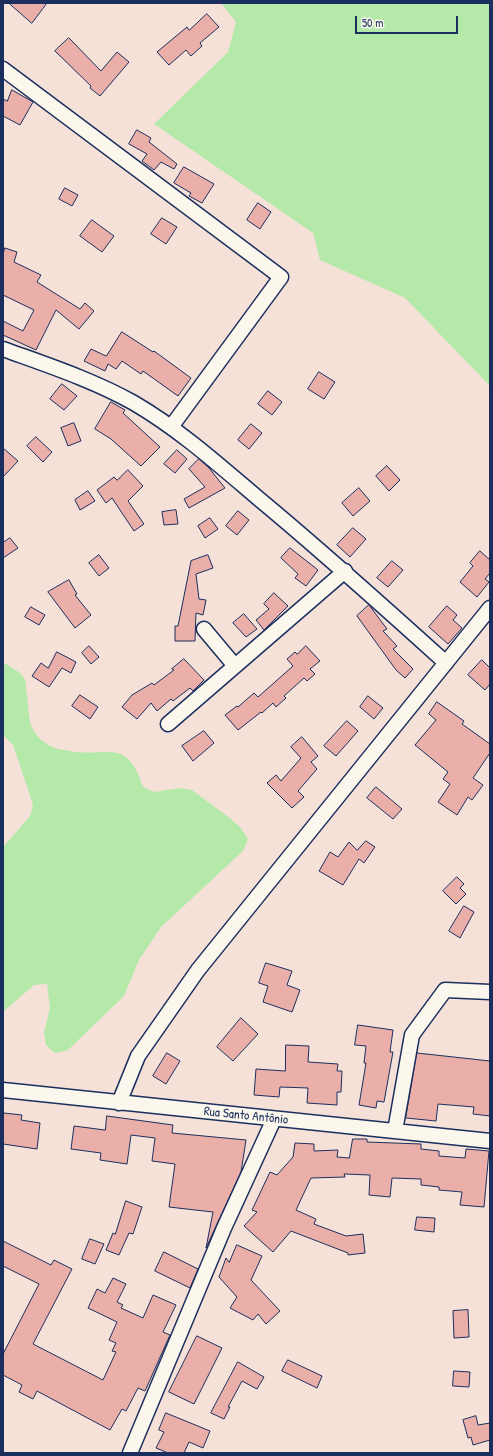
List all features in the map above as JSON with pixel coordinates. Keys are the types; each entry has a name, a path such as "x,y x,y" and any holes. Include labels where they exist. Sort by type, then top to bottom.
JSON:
{"street":[{"path":"3,69 281,277 171,427"},
{"path":"3,349 90,382 134,403 171,427 345,571 446,662"},
{"path":"168,724 345,571"},
{"path":"119,1102 138,1056 198,970 490,608"},
{"path":"204,629 235,666"},
{"path":"395,1131 412,1035 445,990 490,992"},
{"name":"Rua Santo Antônio","path":"3,1090 490,1141"},
{"path":"135,1452 224,1228 274,1119"}],"green space":[{"path":"221,3 490,3 490,386 405,298 320,260 313,233 154,124 228,52 236,22"},
{"path":"4,663 17,671 25,679 32,728 42,740 50,746 79,752 113,752 122,755 129,760 143,787 154,792 179,788 192,790 231,819 240,827 248,839 243,851 161,927 139,960 124,996 68,1050 55,1053 46,1045 44,1032 50,1008 47,984 34,985 3,1012 3,847 30,816 33,805 13,745 3,735"}],"building":[{"path":"9,3 47,3 32,23"},
{"path":"207,14 219,27 200,43 202,46 191,56 186,50 169,65 157,52 187,27 189,30"},
{"path":"69,38 101,71 117,52 129,62 100,96 90,88 91,86 55,51"},
{"path":"12,90 33,102 20,125 3,116 3,99 7,101"},
{"path":"137,130 151,138 149,142 177,164 174,169 161,162 154,170 142,161 147,154 129,144"},
{"path":"184,167 214,184 202,203 189,196 191,193 174,183"},
{"path":"65,188 78,195 72,206 59,199"},
{"path":"258,203 271,212 260,229 247,220"},
{"path":"162,218 177,227 166,244 151,234"},
{"path":"92,220 114,236 102,252 80,236"},
{"path":"5,248 17,252 14,262 41,275 37,282 80,309 85,303 94,311 79,329 56,310 36,350 3,335 3,321 23,331 34,310 3,295 3,255"},
{"path":"122,332 153,352 154,351 191,378 178,396 143,371 141,374 122,361 116,369 108,364 105,371 84,361 91,349 106,356"},
{"path":"319,372 335,382 324,399 308,389"},
{"path":"62,384 77,396 64,410 50,399"},
{"path":"268,391 282,402 272,415 258,404"},
{"path":"111,402 125,410 123,413 160,447 141,466 111,439 95,429"},
{"path":"74,423 81,441 68,446 61,428"},
{"path":"251,424 262,433 249,449 238,440"},
{"path":"36,437 52,452 43,462 27,446"},
{"path":"3,448 18,461 3,477"},
{"path":"177,450 187,459 175,473 164,464"},
{"path":"199,459 209,468 225,488 189,508 184,499 205,487 189,469"},
{"path":"387,466 400,480 389,491 376,476"},
{"path":"128,470 143,486 128,501 144,524 134,531 112,498 106,503 97,490 114,477 117,480"},
{"path":"359,488 370,501 353,516 342,503"},
{"path":"88,491 95,501 80,510 75,500"},
{"path":"176,510 178,524 164,525 162,512"},
{"path":"238,511 249,520 237,535 226,526"},
{"path":"210,518 218,529 205,538 198,526"},
{"path":"353,528 366,539 350,557 337,545"},
{"path":"10,538 18,548 3,558 3,543"},
{"path":"290,548 318,570 306,586 295,578 298,574 281,558"},
{"path":"480,551 490,560 490,573 485,579 489,582 477,597 460,582 473,566 470,563"},
{"path":"99,555 109,568 99,576 89,563"},
{"path":"208,555 213,568 196,574 199,599 206,600 203,615 196,613 195,641 175,641 175,626 178,626 191,561"},
{"path":"392,561 403,570 388,587 377,578"},
{"path":"69,580 77,594 75,595 91,615 75,628 48,592"},
{"path":"274,593 288,606 264,630 256,620 269,609 264,604"},
{"path":"369,605 387,629 383,631 397,646 393,649 413,669 405,678 396,670 357,616"},
{"path":"447,606 457,615 453,620 462,628 448,644 429,627"},
{"path":"31,607 45,615 39,625 25,617"},
{"path":"244,614 257,629 246,637 233,623"},
{"path":"89,646 99,657 91,664 82,653"},
{"path":"306,646 320,661 310,669 315,674 307,681 304,678 284,696 286,698 276,707 273,703 238,730 225,715 237,706 238,707 254,693 258,697 293,666 287,659 295,652 297,654"},
{"path":"57,652 76,662 71,673 62,668 49,687 32,676 41,663 48,668"},
{"path":"184,659 204,680 193,691 190,688 173,701 171,699 157,711 151,703 137,719 122,707 132,695 152,683 154,685 174,670 172,669"},
{"path":"482,660 490,668 490,684 485,690 468,675"},
{"path":"80,695 98,707 90,719 72,706"},
{"path":"368,696 383,708 374,719 360,707"},
{"path":"437,702 464,721 462,724 490,744 490,753 473,778 483,785 472,800 468,797 457,815 438,802 450,784 443,779 448,772 415,745 436,720 429,714"},
{"path":"347,721 358,731 336,756 324,746"},
{"path":"204,731 214,743 193,761 182,746"},
{"path":"302,737 318,756 311,762 317,769 298,791 304,797 292,808 267,783 276,775 281,781 301,758 291,747"},
{"path":"376,787 402,809 393,819 367,798"},
{"path":"366,841 375,847 364,863 359,859 343,885 319,871 330,852 338,857 349,842 357,850"},
{"path":"457,877 464,884 460,888 466,894 456,904 443,891"},
{"path":"464,906 474,912 460,938 449,931"},
{"path":"266,963 292,971 287,985 300,990 292,1012 263,1002 268,986 259,983"},
{"path":"241,1018 258,1034 233,1061 217,1047"},
{"path":"358,1025 393,1030 390,1052 393,1052 384,1102 377,1101 376,1108 359,1105 366,1063 364,1063 366,1046 355,1045"},
{"path":"286,1045 309,1046 308,1062 338,1064 337,1071 342,1071 341,1092 337,1092 337,1105 307,1103 308,1088 280,1087 279,1097 254,1095 256,1069 285,1071"},
{"path":"167,1053 180,1061 166,1084 153,1076"},
{"path":"417,1053 490,1061 490,1116 473,1114 474,1107 438,1104 436,1121 406,1118"},
{"path":"4,1113 22,1115 21,1120 40,1123 37,1149 3,1144"},
{"path":"107,1116 173,1125 172,1133 246,1140 241,1172 206,1248 213,1212 169,1207 175,1164 152,1161 155,1138 131,1135 127,1164 100,1160 101,1153 71,1149 74,1126 105,1130"},
{"path":"353,1139 367,1139 367,1142 421,1144 421,1149 439,1151 439,1156 465,1158 466,1149 489,1151 484,1207 460,1205 462,1192 439,1190 439,1187 421,1185 421,1179 392,1178 390,1197 369,1195 370,1175 344,1174 345,1177 311,1178 296,1210 316,1219 314,1224 346,1236 363,1234 365,1253 348,1255 348,1253 291,1231 273,1252 244,1226 257,1212 252,1210 270,1172 277,1175 293,1157 295,1143 314,1144 314,1151 338,1150 337,1157 349,1158"},
{"path":"126,1201 142,1207 133,1234 129,1233 119,1255 106,1250 113,1233 115,1234"},
{"path":"417,1217 435,1218 434,1232 415,1230"},
{"path":"90,1239 104,1244 95,1264 82,1259"},
{"path":"3,1241 51,1265 54,1260 72,1269 33,1344 103,1380 116,1352 112,1351 116,1343 109,1340 117,1322 88,1308 97,1289 105,1293 113,1278 126,1284 117,1302 123,1305 121,1308 143,1318 153,1295 176,1305 163,1332 170,1335 145,1391 138,1388 126,1411 122,1409 110,1430 37,1391 33,1399 19,1392 22,1385 3,1375 3,1354 39,1284 3,1266"},
{"path":"237,1245 262,1256 251,1280 280,1311 266,1324 258,1314 253,1320 230,1308 237,1297 219,1277 226,1258 229,1262"},
{"path":"164,1252 198,1269 190,1288 155,1271"},
{"path":"468,1310 469,1337 454,1338 453,1311"},
{"path":"197,1336 222,1348 194,1404 169,1392"},
{"path":"288,1360 322,1376 317,1388 282,1371"},
{"path":"238,1362 264,1377 257,1389 242,1381 228,1407 230,1407 224,1419 211,1413"},
{"path":"454,1371 470,1372 469,1387 453,1386"},
{"path":"166,1413 210,1431 203,1448 189,1442 184,1453 168,1453 156,1448 164,1432 159,1430"},
{"path":"476,1416 478,1425 490,1423 490,1440 473,1445 471,1437 468,1438 463,1420"}]}
